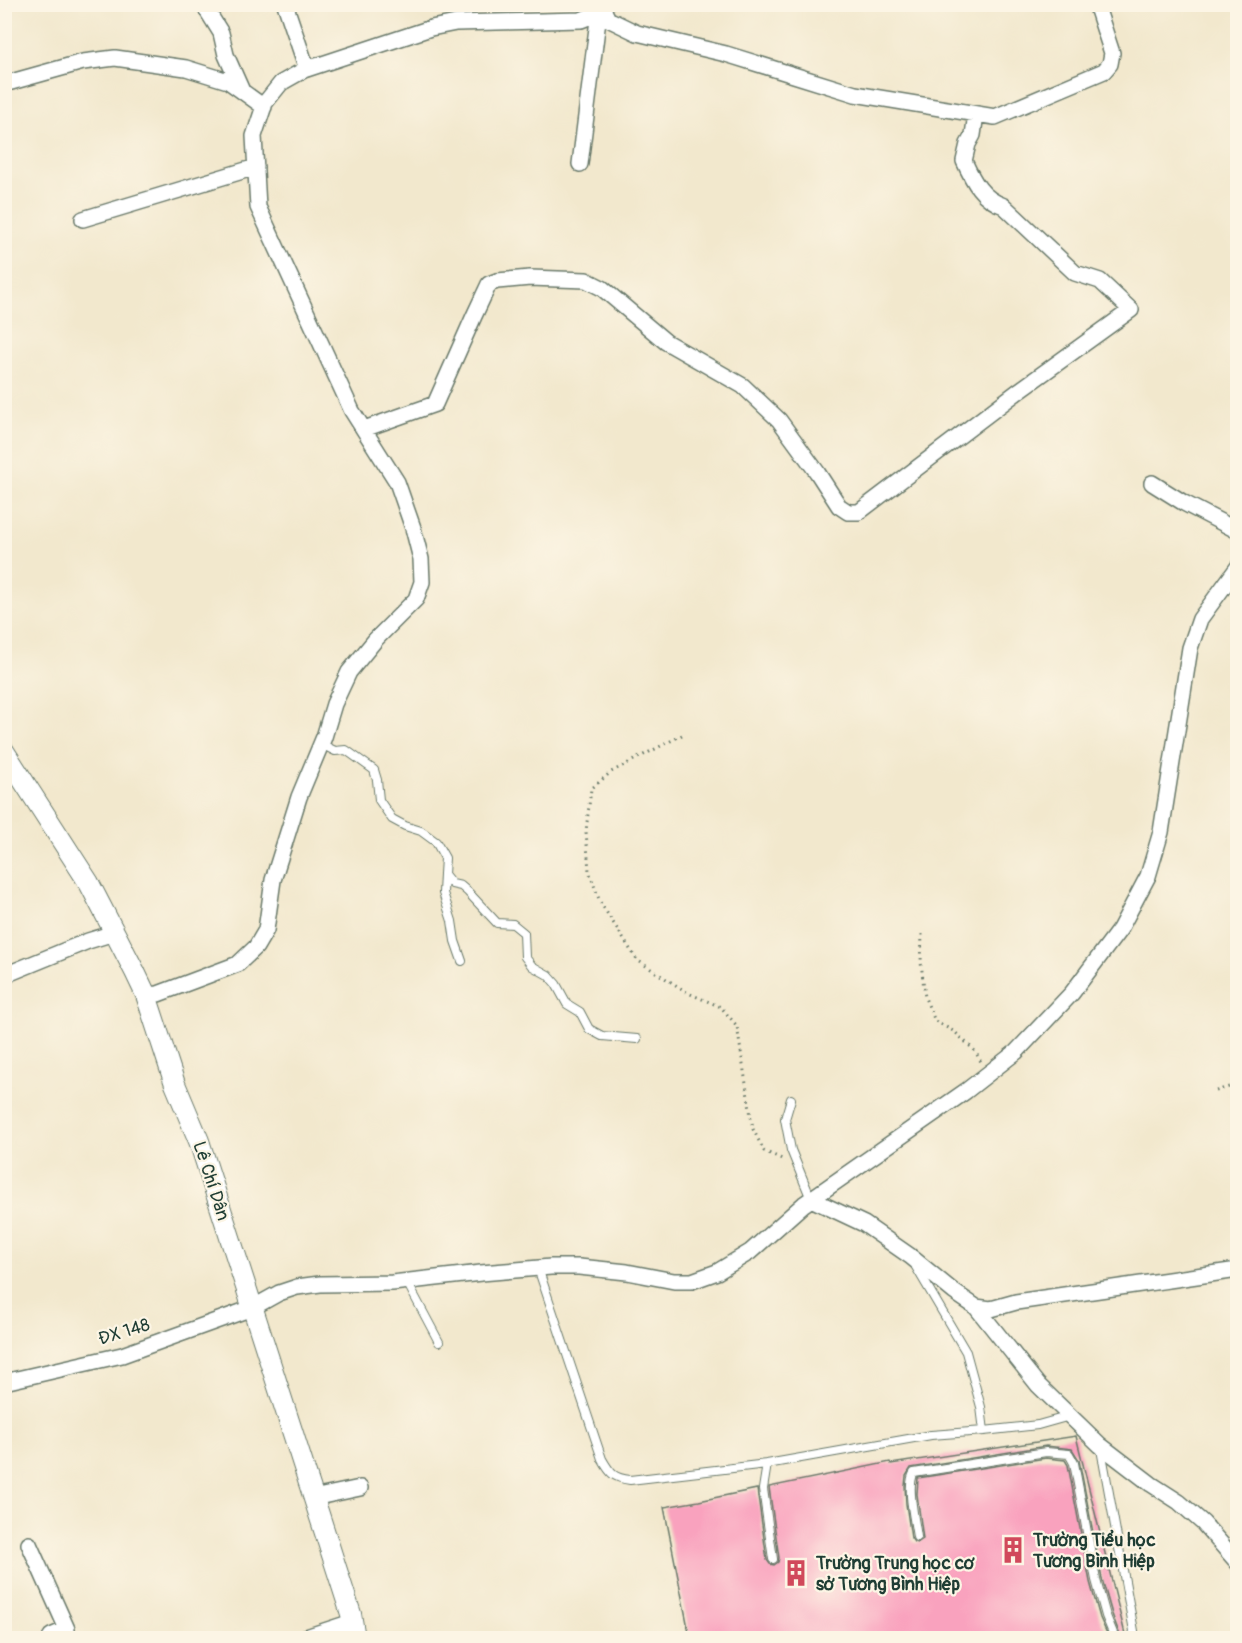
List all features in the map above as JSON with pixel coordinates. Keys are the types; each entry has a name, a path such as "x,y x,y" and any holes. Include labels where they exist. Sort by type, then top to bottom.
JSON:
{"street":[{"path":"203,4 221,33 226,55 242,91"},
{"path":"285,4 307,69"},
{"path":"602,9 608,19 638,33 726,54 855,94 995,117 1104,72 1110,64 1112,53 1096,4"},
{"path":"146,995 158,994 238,964 256,947 266,930 273,880 299,797 321,744 334,704 349,672 376,639 416,599 422,582 421,559 397,482 352,411 258,207 254,136 265,103 281,83 307,69 439,26 456,23 580,20 602,9"},
{"path":"580,164 602,9"},
{"path":"4,84 83,62 115,58 186,68 228,81 264,107"},
{"path":"363,429 435,404 489,284 497,281 530,278 586,280 602,288 666,342 743,386 779,420 839,506 848,512 859,512 1020,390 1131,310 1100,281 1074,273 1004,206 993,202 974,183 964,161 968,144 974,135 976,114"},
{"path":"83,219 256,167"},
{"path":"1152,483 1184,503 1238,531"},
{"name":"ĐX 148","path":"4,1382 122,1355 252,1308 279,1293 297,1287 320,1284 407,1282 538,1268 579,1267 627,1272 674,1281 692,1281 717,1272 750,1252 811,1199 966,1091 1016,1052 1072,993 1120,929 1149,876 1163,820 1190,648 1200,619 1238,567"},
{"name":"Lê Chí Dân","path":"4,751 89,883 146,995 175,1084 199,1141 354,1630"},
{"path":"4,978 10,973 88,941 114,933"},
{"path":"811,1199 864,1224 976,1306 1038,1385 1100,1445 1179,1502 1203,1523 1238,1563"},
{"path":"976,1306 991,1309 1016,1302 1238,1270"},
{"path":"313,1498 360,1488"},
{"path":"29,1544 67,1629 50,1638"},
{"path":"303,1638 354,1630"}],"lane":[{"path":"321,744 335,751 346,750 374,770 379,800 392,819 421,831 436,842 445,858 443,893 462,962"},
{"path":"444,874 452,884 461,886 468,892 497,923 513,924 524,933 525,957 532,966 548,975 556,984 567,1005 580,1012 589,1029 602,1036 637,1039"},
{"path":"791,1099 785,1119 791,1150 811,1199"},
{"path":"909,1256 966,1352 981,1407 984,1431"},
{"path":"538,1268 602,1459 608,1470 620,1479 630,1480 767,1464 931,1435 1038,1425 1070,1416"},
{"path":"407,1282 439,1342"},
{"path":"1100,1445 1134,1631 1132,1638"},
{"path":"917,1537 911,1491 911,1478 914,1473 1046,1452 1070,1454 1074,1463 1101,1601 1115,1638"},
{"path":"767,1464 764,1489 773,1560"}],"path":[{"path":"682,735 610,772 591,789 586,831 589,871 600,902 637,960 688,993 721,1007 737,1026 753,1129 764,1151 797,1166"},
{"path":"922,934 921,963 925,998 935,1021 955,1032 975,1052 988,1074"},
{"path":"1216,1090 1229,1087 1238,1091"}],"building":[{"path":"1076,1436 1126,1638 1121,1638 1102,1579 1079,1460 1072,1449 1046,1446 911,1468 906,1476 905,1486 911,1538 917,1543 923,1539 917,1494 918,1478 1046,1458 1065,1460 1068,1465 1090,1582 1100,1618 1109,1638 690,1638 664,1507 757,1489 767,1560 774,1565 779,1558 769,1487 890,1462 891,1464"}],"place":[{"name":"Trường Tiểu học Tương Bình Hiệp","path":"1013,1550"},
{"name":"Trường Trung học cơ sở Tương Bình Hiệp","path":"796,1573"}]}
